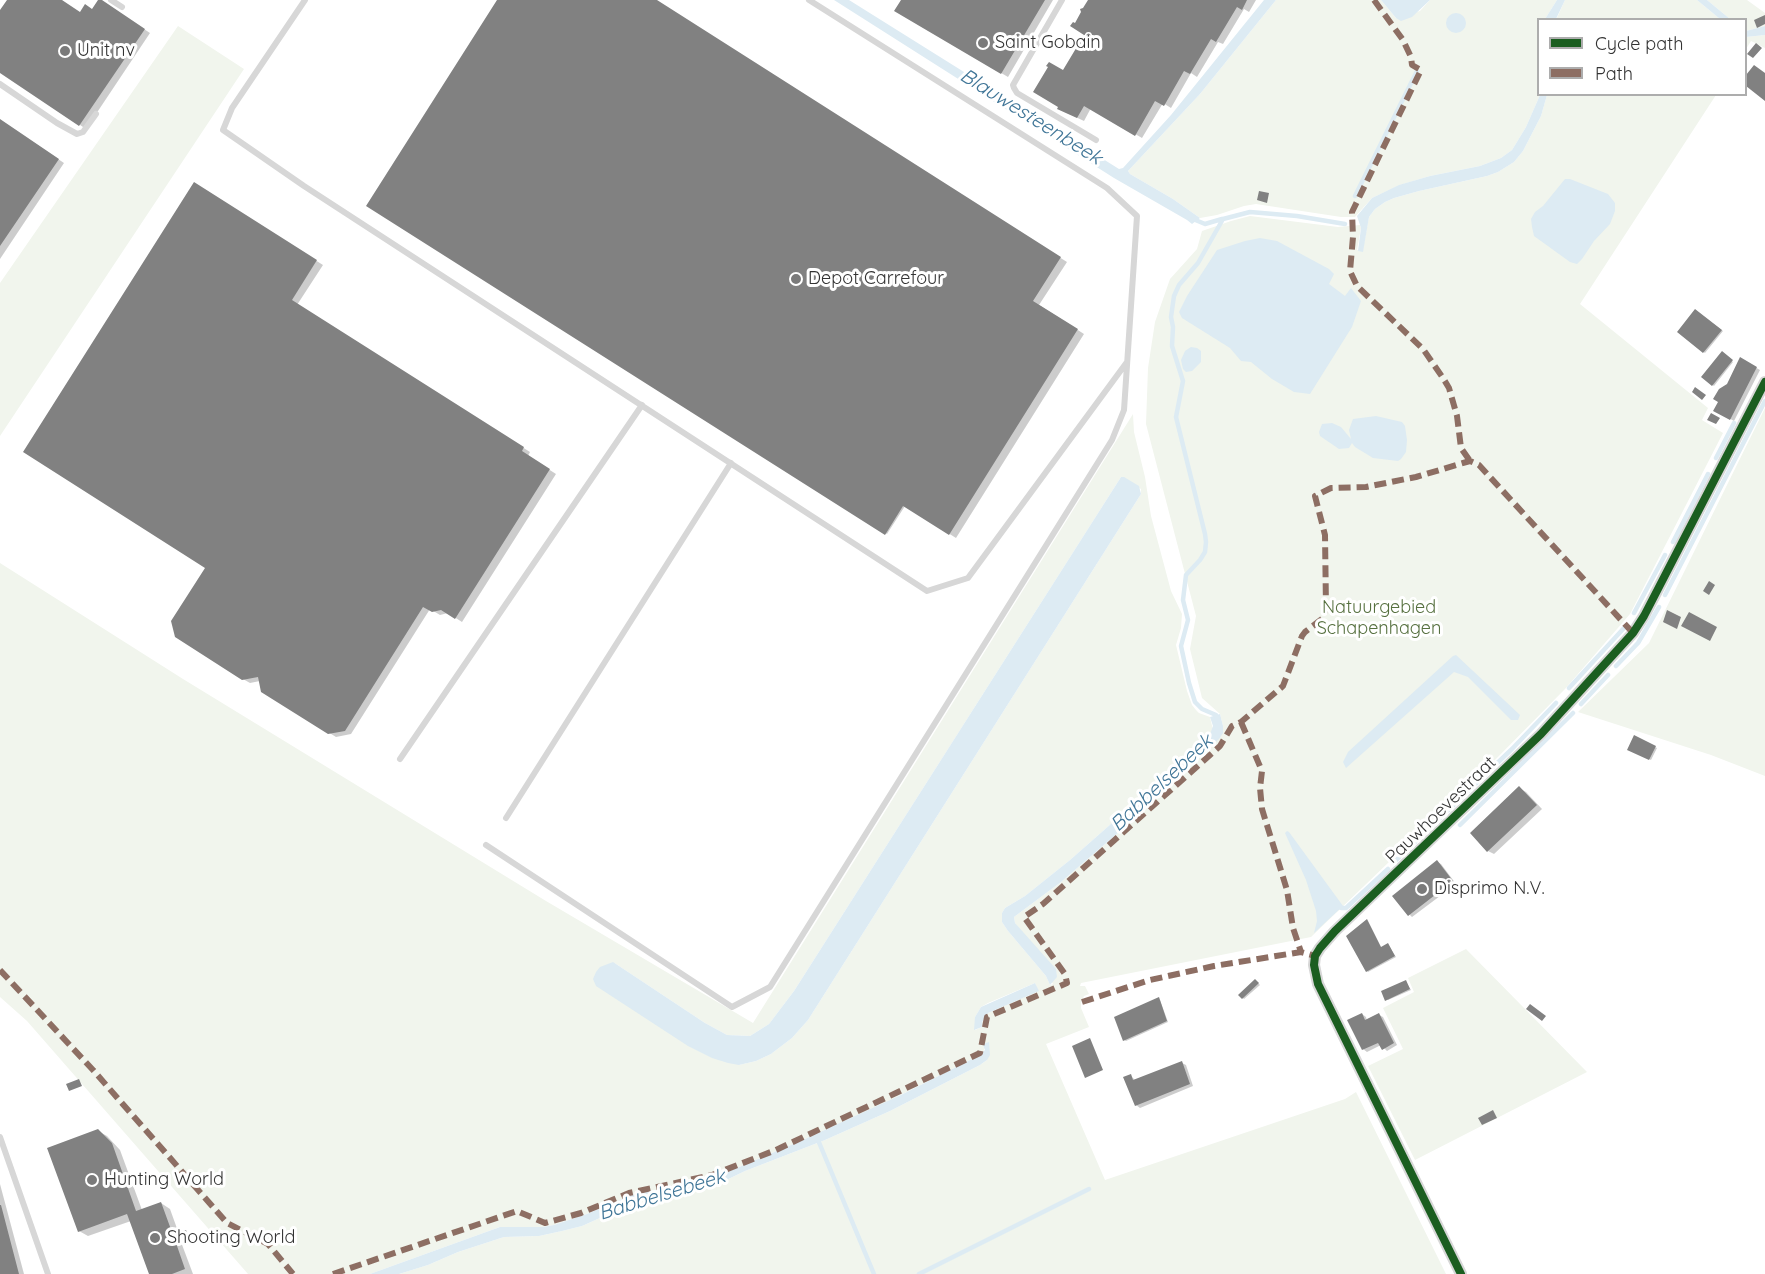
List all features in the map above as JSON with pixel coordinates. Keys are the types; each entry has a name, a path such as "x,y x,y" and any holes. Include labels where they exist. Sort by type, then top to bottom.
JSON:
{"street":[{"name":"Pauwhoevestraat","path":"1461,1274 1318,984 1314,965 1315,956 1335,931 1541,734 1633,633 1644,616 1765,382"}],"lane":[{"path":"111,0 122,7"},
{"path":"305,0 232,108 223,130 304,186 927,591 968,578 1127,362"},
{"path":"486,845 732,1007 770,987 1112,440 1124,410 1137,216 1107,188 809,0"},
{"path":"1062,0 1013,84 1017,93 1096,140"},
{"path":"0,84 77,134 83,132 96,114"},
{"path":"400,759 642,405"},
{"path":"506,818 731,463"},
{"path":"0,1137 48,1274"}],"green space":[{"path":"1276,0 1381,0 1396,18 1420,11 1430,0 1557,0 1546,18 1537,18 1537,96 1540,96 1526,127 1512,150 1501,158 1480,166 1430,176 1400,185 1372,198 1355,217 1341,217 1256,204 1200,218 1130,174 1128,171 1200,94"},
{"path":"1565,0 1697,0 1719,18 1557,18"},
{"path":"1707,0 1747,0 1765,13 1765,26 1747,31 1747,18 1729,18"},
{"path":"178,26 244,69 0,436 0,283"},
{"path":"1765,35 1765,48 1751,41 1747,47 1747,37"},
{"name":"Natuurgebied Schapenhagen","path":"1547,96 1715,96 1580,304 1708,408 1702,420 1723,433 1630,614 1565,689 1493,762 1311,937 1081,983 1080,986 1085,986 1089,994 1084,996 1081,1008 1089,1027 1046,1044 1105,1180 1345,1099 1356,1092 1446,1274 399,1274 504,1237 539,1236 562,1231 582,1226 640,1200 718,1184 890,1111 980,1065 987,1060 985,1048 978,1056 881,1105 718,1176 632,1195 554,1225 500,1227 370,1274 248,1274 27,1021 0,997 0,563 183,679 546,901 753,1023 1133,414 1134,432 1145,477 1151,516 1171,591 1182,614 1176,645 1187,691 1196,710 1210,717 1213,730 1209,737 1070,860 1025,896 1005,908 1002,913 1002,922 1046,976 1050,985 1053,984 1015,923 1014,917 1061,882 1119,832 1223,726 1220,714 1202,698 1190,649 1196,616 1146,424 1148,368 1155,322 1170,279 1197,249 1202,231 1250,216 1338,227 1360,225 1357,250 1363,249 1369,217 1385,202 1419,191 1498,172 1514,162 1523,151 1541,116","holes":["1122,477 1141,489 1141,494 808,1020 792,1038 771,1054 739,1065 613,962 727,1035 750,1036 769,1024 794,991","1035,983 1038,991 988,1013 982,1022 982,1027 975,1030 975,1017 981,1007"]},
{"path":"1765,408 1765,776 1711,755 1578,712 1649,643"},
{"path":"1466,949 1587,1072 1415,1160 1368,1066 1403,1049 1383,1008 1414,992 1408,978"}],"water":[{"path":"834,0 849,0 1119,169 1123,168 1171,115 1264,0 1276,0 1200,94 1128,171 1200,218 1192,224 1114,178"},
{"path":"1381,0 1430,0 1412,17 1401,21"},
{"path":"1557,0 1565,0 1556,18 1546,18"},
{"path":"1697,0 1707,0 1729,18 1719,18"},
{"path":"1456,13 1463,16 1466,23 1463,30 1456,33 1449,30 1446,23 1449,16"},
{"path":"1765,26 1765,35 1747,37 1747,31"},
{"path":"1540,96 1547,96 1541,116 1523,151 1514,162 1487,176 1419,191 1385,202 1369,217 1363,252 1358,251 1361,228 1357,216 1372,198 1399,185 1480,166 1501,158 1512,150 1526,127"},
{"path":"1565,179 1608,194 1615,203 1615,211 1610,224 1577,264 1570,262 1534,236 1532,227 1531,219 1535,212 1543,206"},
{"path":"1260,238 1277,241 1329,269 1334,274 1329,284 1345,296 1351,288 1361,301 1352,327 1310,394 1294,392 1272,379 1251,362 1241,361 1230,348 1182,318 1179,312 1217,250"},
{"path":"1191,347 1201,351 1201,362 1192,371 1186,372 1181,360 1185,351"},
{"path":"1376,416 1402,422 1405,426 1406,452 1398,461 1373,458 1352,443 1349,448 1339,449 1320,436 1322,424 1332,423 1341,427 1351,439 1349,430 1353,419"},
{"path":"1121,477 1139,486 1141,494 808,1020 792,1038 771,1054 756,1061 739,1065 728,1063 688,1046 596,986 593,979 596,972 600,967 613,962 727,1035 750,1036 769,1024 794,991"},
{"path":"1456,655 1520,715 1518,720 1511,720 1468,677 1454,672 1346,768 1343,762 1348,752"},
{"path":"1220,714 1223,733 1219,739 1119,832 1061,882 1014,917 1015,923 1056,969 1057,977 1050,985 1046,976 1002,922 1002,913 1005,908 1025,896 1070,860 1209,737 1213,726 1210,717"},
{"path":"1287,831 1343,906 1314,933 1317,921 1316,911 1306,880 1285,833"},
{"path":"1035,983 1039,991 988,1013 982,1022 982,1027 974,1030 975,1017 981,1007"},
{"path":"989,1042 990,1055 980,1065 890,1111 718,1184 640,1200 582,1226 562,1231 539,1236 504,1237 399,1274 370,1274 500,1227 554,1225 632,1195 718,1176 901,1095 978,1056 985,1050 983,1044"}],"building":[{"name":"Unit nv","path":"7,0 62,0 80,12 85,4 92,9 98,0 102,0 145,29 79,126 0,73 0,10"},
{"name":"Depot Carrefour","path":"497,0 657,0 1061,257 1033,301 1078,329 949,535 903,506 885,535 366,206"},
{"name":"Saint Gobain","path":"901,0 1045,0 1001,74 894,11"},
{"path":"1088,0 1247,0 1242,10 1237,7 1216,42 1211,39 1190,74 1184,71 1164,106 1155,101 1135,136 1084,106 1077,118 1057,109 1058,107 1033,92 1049,62 1063,70 1084,35 1070,26 1073,22 1075,23 1081,12 1080,9"},
{"path":"1765,15 1765,24 1757,28 1754,20"},
{"path":"1756,43 1762,48 1753,58 1747,54"},
{"path":"1754,65 1765,73 1765,101 1747,87 1747,74"},
{"path":"0,119 59,159 0,246"},
{"path":"194,182 317,260 292,300 524,447 522,451 550,469 455,619 441,610 432,612 423,607 345,731 328,734 261,692 258,677 242,680 175,637 171,621 205,568 23,452"},
{"path":"1259,191 1269,193 1267,203 1257,200"},
{"path":"1695,309 1722,330 1703,353 1677,332"},
{"path":"1722,351 1733,360 1712,386 1701,377"},
{"path":"1740,357 1757,367 1730,420 1713,411 1718,402 1713,399 1719,389 1727,384"},
{"path":"1695,387 1706,395 1702,400 1692,392"},
{"path":"1711,413 1720,418 1716,424 1707,420"},
{"path":"1709,581 1715,585 1709,595 1703,591"},
{"path":"1667,610 1681,617 1677,629 1663,622"},
{"path":"1689,612 1717,627 1710,641 1681,626"},
{"path":"1634,735 1656,746 1649,760 1627,750"},
{"path":"1519,786 1537,805 1487,852 1470,833"},
{"name":"Disprimo N.V.","path":"1437,860 1453,881 1408,916 1392,896"},
{"path":"1367,919 1381,947 1388,943 1395,956 1366,972 1346,936"},
{"path":"1255,979 1259,983 1242,999 1238,995"},
{"path":"1406,980 1410,989 1385,1001 1381,991"},
{"path":"1159,997 1167,1021 1123,1041 1114,1017"},
{"path":"1530,1004 1546,1016 1542,1021 1526,1009"},
{"path":"1362,1013 1365,1020 1379,1013 1394,1043 1382,1050 1378,1043 1362,1050 1347,1020"},
{"path":"1090,1038 1103,1070 1085,1078 1072,1046"},
{"path":"1182,1061 1190,1084 1135,1106 1123,1077 1131,1074 1133,1080"},
{"path":"79,1079 82,1086 69,1091 66,1084"},
{"path":"1493,1110 1497,1118 1482,1125 1478,1118"},
{"name":"Hunting World","path":"98,1129 112,1143 136,1211 161,1202 173,1235 186,1230 189,1238 176,1243 185,1269 172,1274 149,1274 127,1214 78,1232 47,1148"},
{"path":"1,1205 19,1274 0,1274"}],"waterway":[{"path":"1355,196 1417,71"},
{"name":"Babbelsebeek","path":"1217,719 1216,715 1202,709 1195,702 1181,646 1188,620 1183,600 1186,575 1205,552 1206,542 1176,417 1183,381 1172,346 1171,317 1174,296 1179,285 1198,263 1223,219 1250,212 1297,216 1345,224"},
{"name":"Blauwesteenbeek","path":"1193,219 1205,224 1222,219"},
{"path":"1665,595 1765,401"},
{"path":"1716,458 1734,423"},
{"path":"1673,542 1708,474"},
{"path":"1634,613 1665,555"},
{"path":"1616,666 1638,643 1659,607"},
{"path":"1569,688 1624,628"},
{"path":"1581,704 1608,675"},
{"path":"1395,861 1512,749 1556,703"},
{"path":"1460,825 1573,713"},
{"path":"1341,908 1346,908 1388,869"},
{"path":"818,1140 874,1274"},
{"path":"919,1274 1089,1189"}],"marked path":[{"path":"1374,0 1403,40 1412,65 1421,70 1352,212 1353,237 1350,271 1357,286 1423,349 1443,378 1449,388 1457,416 1461,448 1470,461"},
{"path":"333,1274 517,1211 545,1223 581,1213 629,1193 712,1175 776,1150 980,1053 987,1017 1067,983 1065,974 1024,917 1043,904 1220,746 1232,726 1241,722 1283,686 1302,636 1322,619 1326,608 1325,535 1315,496 1331,488 1366,487 1416,477 1470,461 1479,465 1633,633"},
{"path":"1241,722 1262,771 1260,788 1262,809 1287,890 1293,928 1301,952"},
{"path":"1082,1002 1150,980 1214,966 1301,952 1315,956"},
{"path":"0,970 93,1070 227,1223 268,1244 293,1274"}],"cycle path":[{"path":"1461,1274 1318,984 1314,965 1315,956 1335,931 1541,734 1633,633 1644,616 1765,382"}],"place":[{"name":"Saint Gobain","path":"983,43"},
{"name":"Unit nv","path":"65,51"},
{"name":"Depot Carrefour","path":"796,279"},
{"name":"Disprimo N.V.","path":"1422,889"},
{"name":"Hunting World","path":"92,1180"},
{"name":"Shooting World","path":"155,1238"}]}
